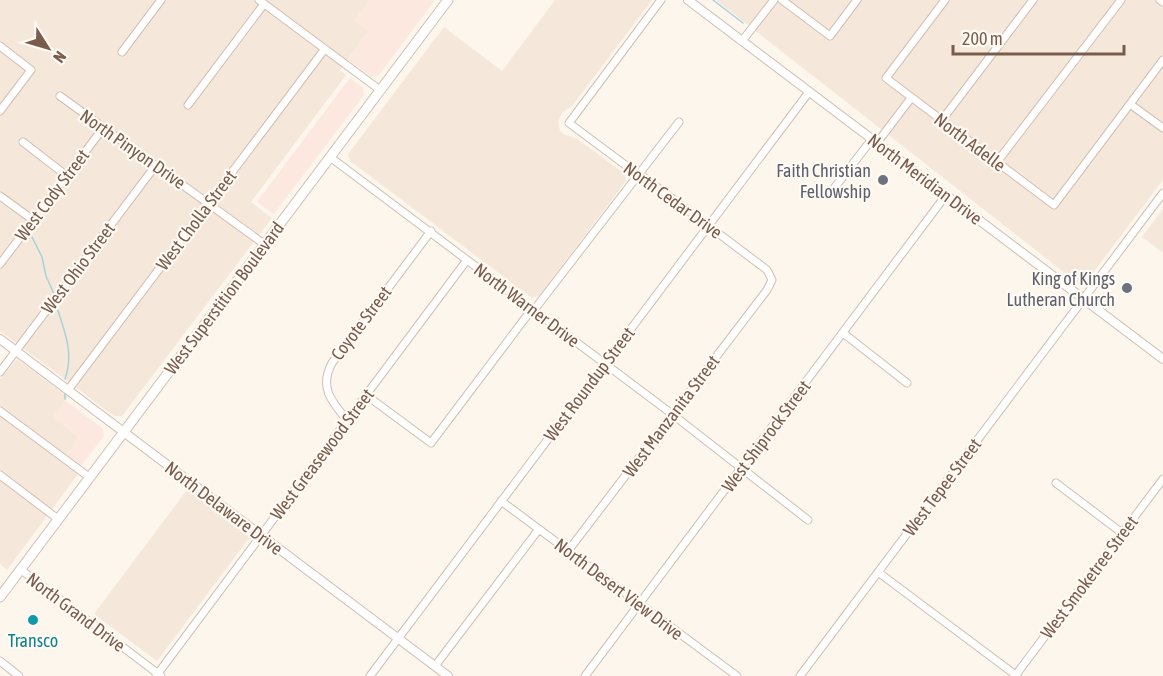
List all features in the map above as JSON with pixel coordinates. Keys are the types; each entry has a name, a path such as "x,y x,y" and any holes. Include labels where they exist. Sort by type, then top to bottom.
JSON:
{"main road":[{"name":"West Superstition Boulevard","path":"0,597 448,0"}],"street":[{"path":"122,52 161,0"},
{"name":"North Cedar Drive","path":"661,0 569,123 709,225 767,270 772,280"},
{"name":"North Meridian Drive","path":"688,0 1163,359"},
{"path":"742,41 774,0"},
{"path":"782,0 830,36 857,0"},
{"name":"North Adelle","path":"945,0 886,78 1054,205 1130,104"},
{"path":"942,120 1033,0"},
{"path":"997,162 1121,0"},
{"path":"188,105 261,2 380,90"},
{"path":"0,46 31,70 0,111"},
{"name":"West Cholla Street","path":"68,390 324,50"},
{"path":"1163,60 1130,104 1163,128"},
{"name":"West Roundup Street","path":"370,676 809,92"},
{"name":"North Pinyon Drive","path":"60,96 87,118 104,127 264,244"},
{"path":"835,187 911,98"},
{"path":"366,395 431,443 680,122"},
{"name":"West Cody Street","path":"0,264 104,127"},
{"path":"23,142 67,176"},
{"name":"North Warner Drive","path":"330,157 605,363 808,520"},
{"name":"West Ohio Street","path":"0,372 156,165"},
{"name":"West Tepee Street","path":"800,676 1163,193"},
{"name":"West Shiprock Street","path":"585,676 946,195"},
{"path":"0,196 33,220"},
{"name":"Coyote Street","path":"346,420 329,398 325,375 430,231"},
{"name":"West Greasewood Street","path":"159,675 346,420 467,260"},
{"name":"West Manzanita Street","path":"568,551 770,287 772,280"},
{"path":"843,333 907,383"},
{"name":"North Delaware Drive","path":"0,339 448,676"},
{"path":"0,411 89,477"},
{"path":"0,476 58,519"},
{"name":"West Smoketree Street","path":"1016,676 1163,478"},
{"path":"1056,483 1122,533"},
{"name":"North Desert View Drive","path":"501,501 737,676"},
{"path":"435,666 539,529"},
{"name":"North Grand Drive","path":"20,569 159,675"},
{"path":"878,572 1016,676"},
{"path":"0,662 19,676"}],"shaded area":[{"path":"0,0 370,0 355,20 369,31 340,70 346,75 251,202 272,218 122,416 114,416 0,331"},
{"path":"370,0 435,0 379,75 372,77 348,60 369,31 355,20"},
{"path":"555,0 652,0 572,106 563,112 558,121 560,131 576,138 625,174 626,181 539,296 532,298 350,161 348,154 444,27 502,71"},
{"path":"716,0 1163,0 1163,180 1086,282 1079,284"},
{"path":"350,78 363,88 364,95 274,214 257,202"},
{"path":"1163,209 1163,253 1142,237"},
{"path":"17,359 68,397 53,417 79,437 62,461 78,474 7,570 0,564 0,379"},
{"path":"65,400 103,429 104,436 81,466 66,455 79,437 52,417"},
{"path":"187,490 250,537 157,661 94,614"}],"waterway":[{"path":"713,0 743,23"},
{"path":"30,233 42,257 46,276 54,294"},
{"path":"57,308 69,352 65,379"},
{"path":"65,393 65,399"}],"place":[{"name":"Faith Christian Fellowship","path":"883,180"},
{"name":"King of Kings Lutheran Church","path":"1127,288"},
{"name":"Transco","path":"33,620"}]}
